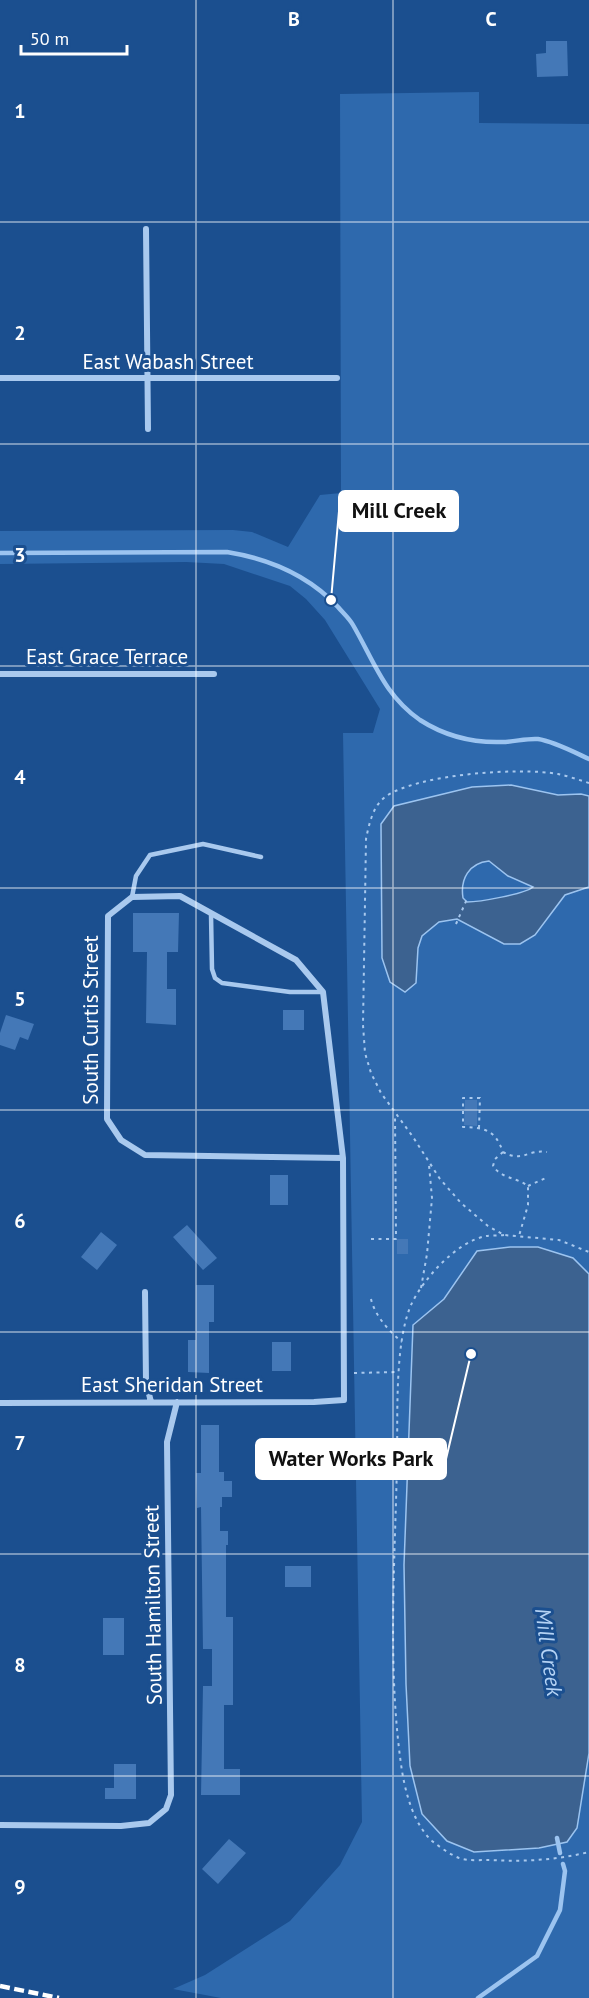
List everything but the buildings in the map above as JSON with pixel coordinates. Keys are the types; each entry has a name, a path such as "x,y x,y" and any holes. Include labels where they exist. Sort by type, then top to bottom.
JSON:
{"street":[{"path":"146,229 148,429"},
{"name":"East Wabash Street","path":"0,378 337,378"},
{"name":"East Grace Terrace","path":"0,674 214,674"},
{"path":"132,897 180,896 296,960 323,992 343,1158 344,1372"},
{"name":"South Curtis Street","path":"132,897 108,916 107,1119 121,1140 145,1155 343,1158"},
{"path":"145,1292 146,1382 151,1402"},
{"name":"East Sheridan Street","path":"0,1403 344,1400 344,1372"},
{"name":"South Hamilton Street","path":"0,1825 121,1826 149,1823 166,1809 171,1795 167,1442 177,1402"}],"lane":[{"path":"132,897 136,876 150,855 203,844 261,856"},
{"path":"211,914 212,969 215,978 222,983 290,992 323,992"}],"path":[{"path":"504,1235 488,1226 460,1203 440,1179 381,1093 371,1073 364,1044 368,826 384,798 410,785 439,778 483,773 557,774 589,783"},
{"path":"456,924 467,898"},
{"path":"479,1128 480,1098 464,1098 463,1127 486,1129 498,1139 502,1152"},
{"path":"371,1239 396,1239 395,1114"},
{"path":"502,1152 518,1158 537,1150 547,1152"},
{"path":"502,1152 495,1159 493,1166 498,1174 520,1180 528,1186"},
{"path":"421,1288 427,1254 432,1198 429,1162"},
{"path":"528,1186 548,1177"},
{"path":"519,1236 528,1205 528,1186"},
{"path":"589,1252 559,1240 504,1235 486,1236 465,1244 446,1260 421,1288 410,1307 402,1342 399,1372 394,1628 398,1726 403,1772 409,1802 430,1839 444,1850 460,1858 525,1862 564,1858 589,1852"},
{"path":"371,1299 373,1307 390,1332 402,1342"},
{"path":"344,1372 399,1372"},
{"path":"397,1455 426,1456"}],"shaded area":[{"path":"479,92 479,123 589,124 589,1998 221,1998 173,1989 205,1975 290,1921 340,1865 362,1822 343,733 373,733 380,709 325,620 306,599 290,586 224,564 186,562 0,564 0,531 233,530 252,532 288,547 320,495 341,493 340,94"}],"water":[{"path":"511,785 558,795 589,796 589,887 565,895 535,935 520,944 504,944 457,919 439,922 422,936 418,948 416,983 405,992 390,982 382,958 381,824 394,806 472,787","holes":["489,861 508,876 533,887 512,895 481,901 467,902 463,898 463,884 467,873 482,862"]},
{"path":"510,1247 538,1247 573,1258 589,1274 589,1753 577,1828 567,1842 539,1848 474,1852 447,1841 422,1814 410,1766 404,1565 413,1325 444,1299 477,1251"}],"waterway":[{"name":"Mill Creek","path":"0,553 227,552 273,564 301,577 338,607 353,625 397,700 420,720 439,730 470,740 491,742 544,740 589,759"},
{"name":"Mill Creek","path":"557,1838 560,1853"},
{"name":"Mill Creek","path":"478,1998 537,1956 560,1910 565,1871 563,1864"}],"railway":[{"path":"0,1986 59,1998"}],"place":[{"name":"Mill Creek","path":"331,600"},
{"name":"Water Works Park","path":"471,1354"}]}
